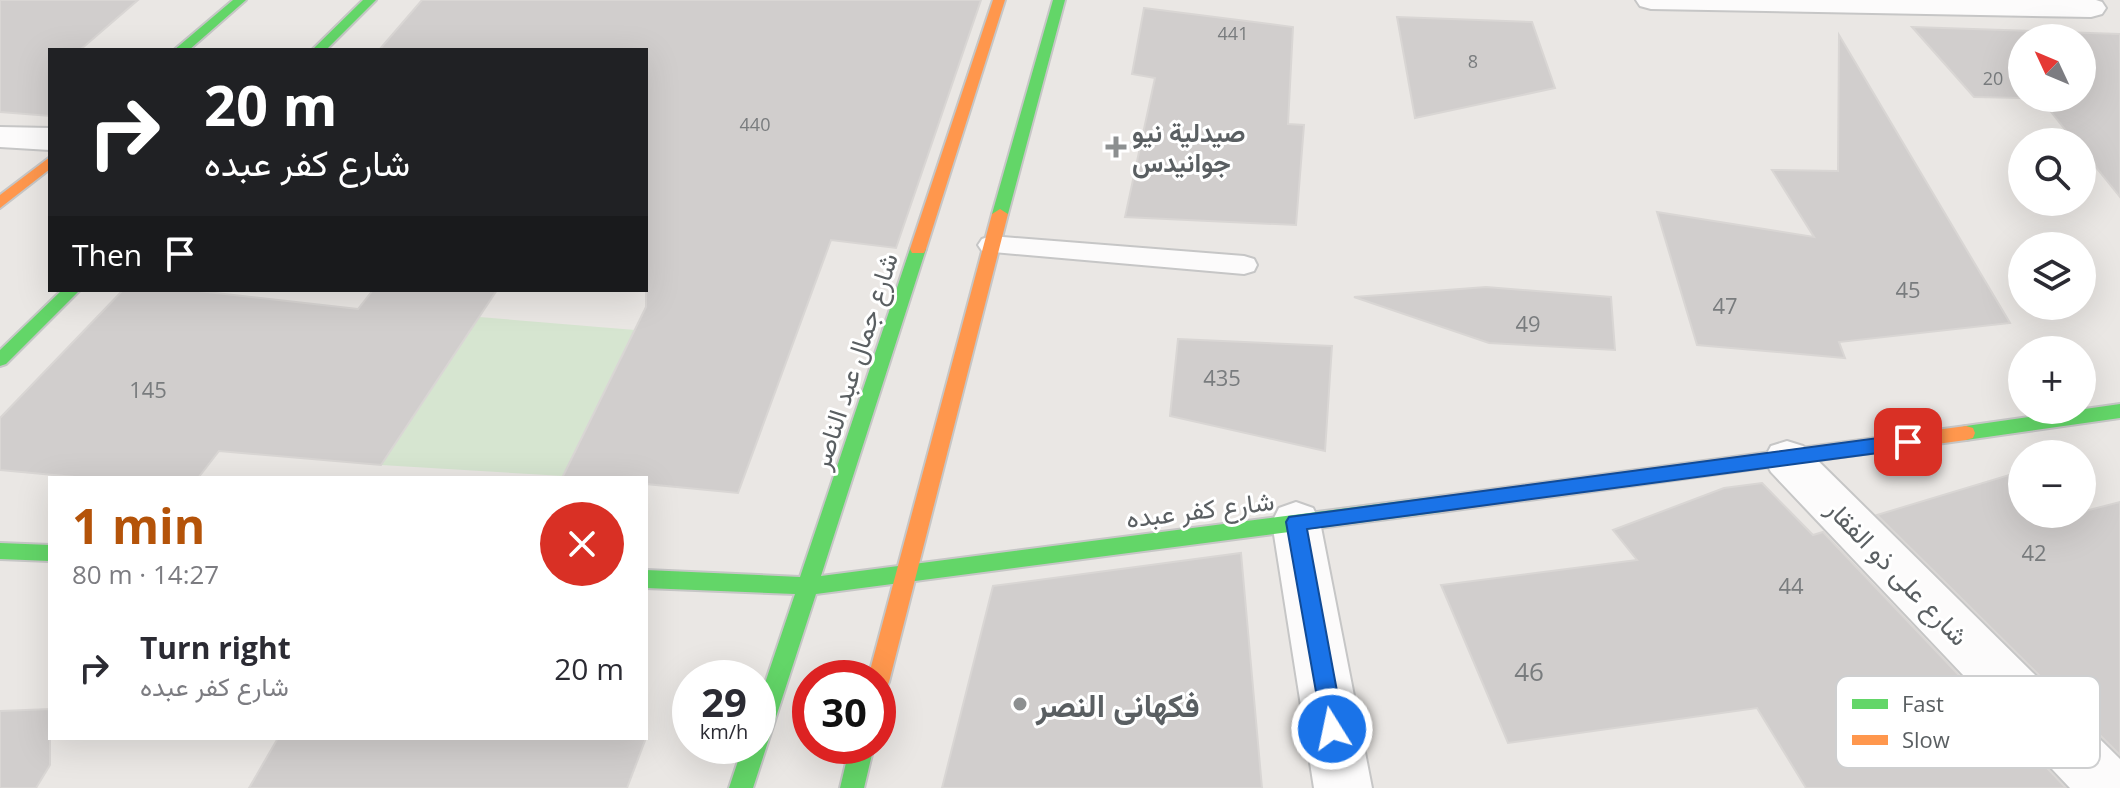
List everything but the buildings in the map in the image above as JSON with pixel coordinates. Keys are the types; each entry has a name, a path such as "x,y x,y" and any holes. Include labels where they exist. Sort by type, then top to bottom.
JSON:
{"main road":[{"path":"183,48 240,0"},
{"path":"321,48 370,0"},
{"name":"شارع جمال عبد الناصر","path":"776,684 999,0"},
{"path":"884,660 991,245 1059,0"},
{"path":"0,203 48,163"},
{"path":"0,360 70,292"},
{"name":"شارع كفر عبده","path":"648,579 809,586 1787,459 2120,411"},
{"path":"0,551 48,553"},
{"path":"741,788 749,764"},
{"path":"852,788 858,764"}],"street":[{"path":"1651,0 2091,8"},
{"path":"0,137 48,139"},
{"name":"شارع على ذو الفقار","path":"1787,459 1999,676"},
{"path":"1296,522 1343,788"},
{"name":"شارع على ذو الفقار","path":"2089,768 2109,788"}],"lane":[{"path":"991,245 1244,265"}],"green space":[{"path":"479,317 635,330 563,476 381,465"}],"traffic: fast":[{"path":"183,48 240,0"},
{"path":"321,48 370,0"},
{"path":"1000,214 1059,0"},
{"path":"776,683 918,249"},
{"path":"0,360 70,292"},
{"path":"1966,433 2120,411"},
{"path":"648,579 809,586 1441,504"},
{"path":"0,551 48,553"},
{"path":"741,788 749,764"},
{"path":"852,788 858,764"}],"traffic: slow":[{"path":"918,249 999,0"},
{"path":"0,203 48,163"},
{"path":"884,660 1000,214"},
{"path":"1441,504 1966,433"}],"place":[{"name":"صيدلية نيو جوانيدس","path":"1116,147"},
{"name":"فكهانى النصر","path":"1020,704"}],"route":[{"path":"1332,729 1296,522 1908,442"}]}
